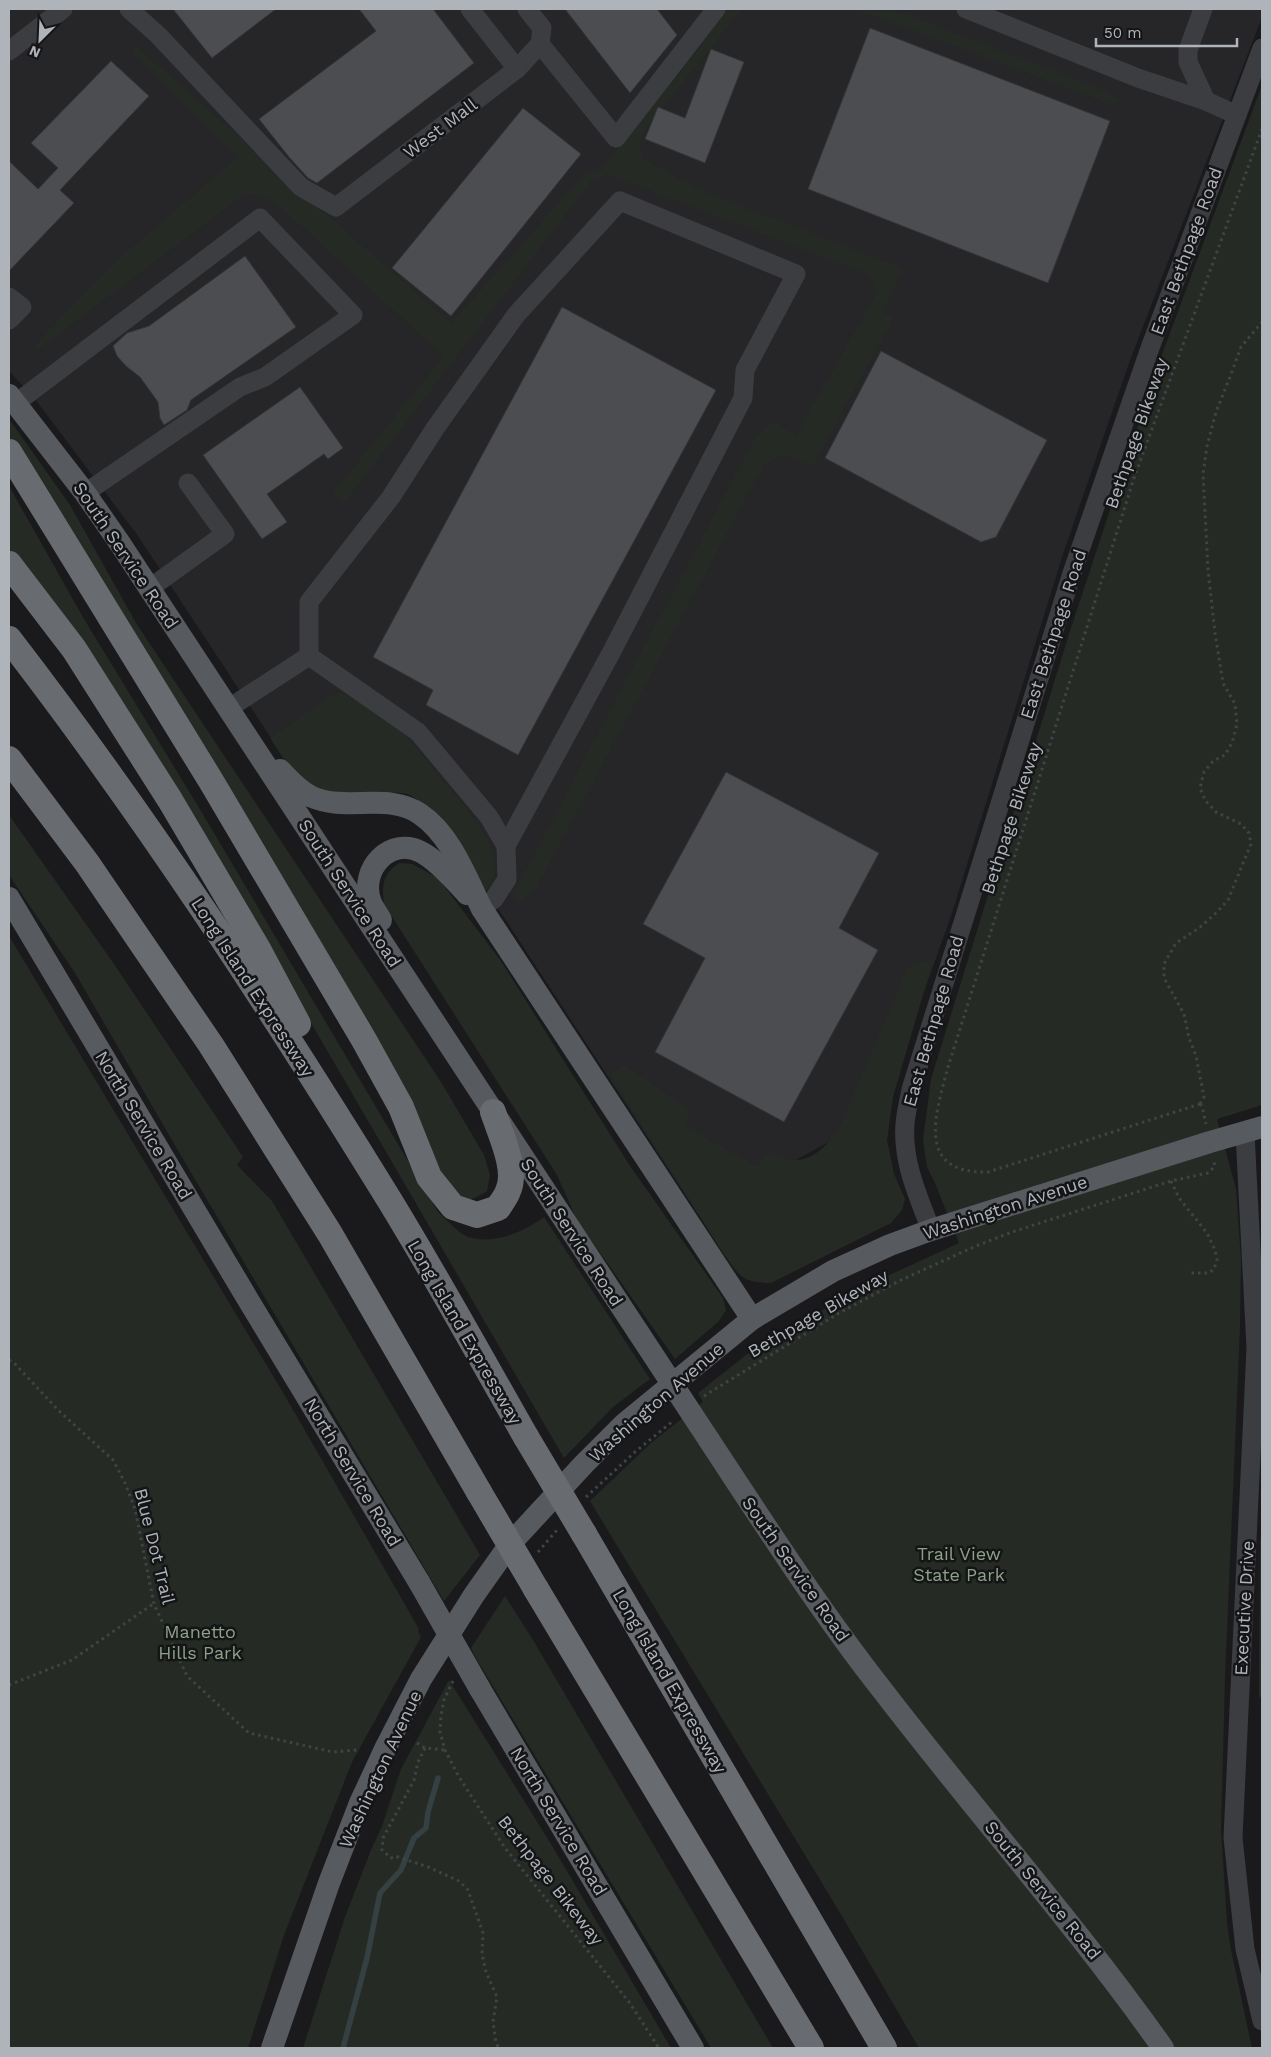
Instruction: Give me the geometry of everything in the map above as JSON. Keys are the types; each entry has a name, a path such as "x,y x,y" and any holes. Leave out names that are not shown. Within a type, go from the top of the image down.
{"highway":[{"path":"9,452 211,781 364,1040 401,1107 429,1177 453,1207 476,1215 498,1208 509,1190 512,1174 504,1142 493,1112"},
{"path":"9,564 74,649 170,800 258,949 391,1203"},
{"name":"Long Island Expressway","path":"9,639 143,820 262,996 391,1203 526,1437 571,1531 884,2048"},
{"path":"9,759 88,863 211,1044 330,1234 536,1589 811,2048"}],"main road":[{"name":"South Service Road","path":"12,399 85,493 150,588 790,1564 882,1691 1116,1982 1164,2048"},
{"path":"253,744 300,790 311,796 334,803 382,803 410,808 434,825 450,847 482,909 752,1319"},
{"path":"446,1040 370,899 368,886 371,874 376,863 384,854 394,848 408,847 422,852 482,909"},
{"name":"North Service Road","path":"9,898 242,1289 420,1582 480,1689 693,2048"},
{"name":"Washington Avenue","path":"272,2048 329,1883 360,1803 421,1679 474,1595 510,1544 624,1424 752,1319 833,1271 890,1245 931,1230 1210,1142 1254,1130"}],"street":[{"path":"9,51 63,9"},
{"path":"470,9 517,69"},
{"path":"527,9 542,28 540,44 616,138 716,9"},
{"path":"966,9 1138,78 1206,101 1237,115"},
{"path":"1203,9 1188,50 1188,62 1206,101"},
{"name":"West Mall","path":"137,11 301,187 336,207 517,69 540,44"},
{"name":"East Bethpage Road","path":"931,1230 906,1155 904,1125 912,1086 1072,573 1150,348 1262,48"},
{"path":"310,656 309,602 391,497 436,426 516,315 620,201 796,274 745,370 743,398 611,653 506,846 506,878 494,899 482,909"},
{"path":"12,399 260,218 354,315 265,377 240,386 85,493"},
{"path":"9,297 22,307 9,320"},
{"path":"150,588 208,544 225,534 188,483"},
{"path":"229,708 310,656"},
{"path":"310,656 418,732 489,817 506,846"},
{"name":"Executive Drive","path":"1254,1130 1256,1348 1233,1838 1245,1949 1262,2021"}],"path":[{"name":"Bethpage Bikeway","path":"1200,1104 988,1172 961,1170 948,1162 940,1154 935,1144 935,1115 948,1066 1100,584 1144,450 1262,129"},
{"path":"1206,1123 1200,1104 1204,1097 1196,1056 1189,1038 1184,1014 1164,978 1164,964 1176,942 1199,928 1228,900 1251,844 1249,833 1241,824 1216,812 1204,800 1200,788 1204,772 1213,761 1225,755 1232,743 1237,724 1235,704 1223,682 1215,633 1208,570 1203,474 1216,412 1241,347 1262,322"},
{"name":"Bethpage Bikeway","path":"703,1397 832,1317 901,1280 1012,1232 1171,1181 1208,1172 1215,1166"},
{"path":"1171,1181 1179,1198 1207,1233 1216,1250 1217,1260 1214,1269 1209,1273 1190,1273"},
{"name":"Blue Dot Trail","path":"9,1360 58,1410 113,1460 125,1483 135,1509 154,1604 186,1676 249,1733 333,1752 358,1750"},
{"path":"585,1498 635,1452 680,1415"},
{"path":"533,1558 571,1531"},
{"path":"9,1685 72,1660 154,1604"},
{"name":"Bethpage Bikeway","path":"456,1674 444,1700 440,1716 440,1732 445,1750 459,1777 505,1848 629,2002 658,2048"},
{"path":"417,1743 424,1748 445,1750"},
{"path":"424,1748 418,1762 414,1780 383,1838 382,1850 391,1858 395,1856 418,1863 459,1881 468,1890 483,1933 482,1954 486,1972 498,1997 493,2022 496,2043 499,2048"}],"shaded area":[{"path":"9,9 1262,9 1262,17 1129,363 1063,554 952,913 881,1113 698,1214 486,890 422,803 409,794 395,792 379,793 292,770 138,536 35,399 9,371"}],"green space":[{"path":"727,9 742,9 643,132 640,144 642,158 695,188 904,269 883,312 893,319 812,467 803,461 784,455 764,464 536,888 518,904 514,892 756,436 774,422 796,436 876,294 870,275 607,174 592,180 345,502 332,494 444,356 275,202 258,193 245,194 39,349 34,346 115,262 238,157 133,52 134,44 451,324 587,171 599,171 700,47"},
{"path":"856,9 892,9 1106,91 1119,102 1110,104"},
{"name":"Trail View State Park","path":"1262,85 1262,1105 1217,1119 1236,1189 1241,1260 1221,1830 1227,1923 1252,2048 919,2048 842,1916 590,1501 651,1443 703,1402 698,1393 760,1344 870,1284 959,1243 927,1167 923,1140 931,1079 1070,631 1157,368"},
{"path":"9,419 70,505 136,623 441,1082 484,1155 490,1175 487,1191 475,1198 465,1200 460,1199 444,1188 246,827 9,437"},
{"path":"9,486 84,619 201,811 438,1212 460,1232 468,1237 478,1239 508,1236 527,1228 544,1217 650,1379 613,1407 564,1458 278,966 27,574 9,549"},
{"path":"337,692 381,715 404,733 474,819 491,848 495,863 493,877 486,890 439,823 428,810 410,795 318,791 302,781 290,767 270,738"},
{"path":"9,815 114,964 243,1157 237,1165 272,1201 480,1555 444,1601 75,973 9,875"},
{"path":"399,863 412,864 438,878 501,961 630,1166 723,1298 726,1310 719,1321 675,1359 577,1220 557,1175 384,904 384,881 393,867"},
{"name":"Manetto Hills Park","path":"9,936 288,1401 419,1629 418,1632 421,1637 352,1762 284,1935 248,2048 9,2048"},
{"path":"923,961 932,964 893,1097 887,1140 894,1174 905,1199 902,1210 891,1223 771,1283 760,1283 746,1279 736,1271 721,1250 610,1074 624,1065 690,1110 684,1126 758,1167 766,1154 793,1160 809,1157 822,1149 841,1124 907,969"},
{"path":"1262,1527 1262,1694 1259,1699 1260,1542"},
{"path":"505,1596 533,1640 773,2048 711,2048 476,1658 471,1648"},
{"path":"449,1680 551,1844 671,2048 303,2048 345,1917 382,1826 401,1769"}],"building":[{"path":"173,9 276,9 212,58"},
{"path":"359,9 433,9 474,63 317,183 308,178 259,119 376,31"},
{"path":"565,9 657,9 677,35 630,93"},
{"path":"870,28 1110,121 1048,283 808,189"},
{"path":"711,49 744,62 705,163 645,139 658,107 685,118"},
{"path":"111,61 149,96 60,190 74,203 9,271 9,161 38,189 58,168 31,143"},
{"path":"523,108 581,154 451,316 392,268"},
{"path":"245,256 296,327 191,400 187,410 164,425 160,418 158,402 140,377 117,356 113,346 127,333 149,326"},
{"path":"562,307 716,390 518,755 426,705 433,690 373,657"},
{"path":"881,351 1047,440 996,537 981,542 825,458"},
{"path":"300,387 343,448 328,459 324,454 267,494 287,522 262,539 203,455"},
{"path":"726,772 879,853 839,928 878,950 784,1122 655,1052 705,958 643,924"}],"waterway":[{"path":"343,2048 367,1958 380,1893 401,1870 414,1838 426,1828 428,1812 438,1778"}]}
